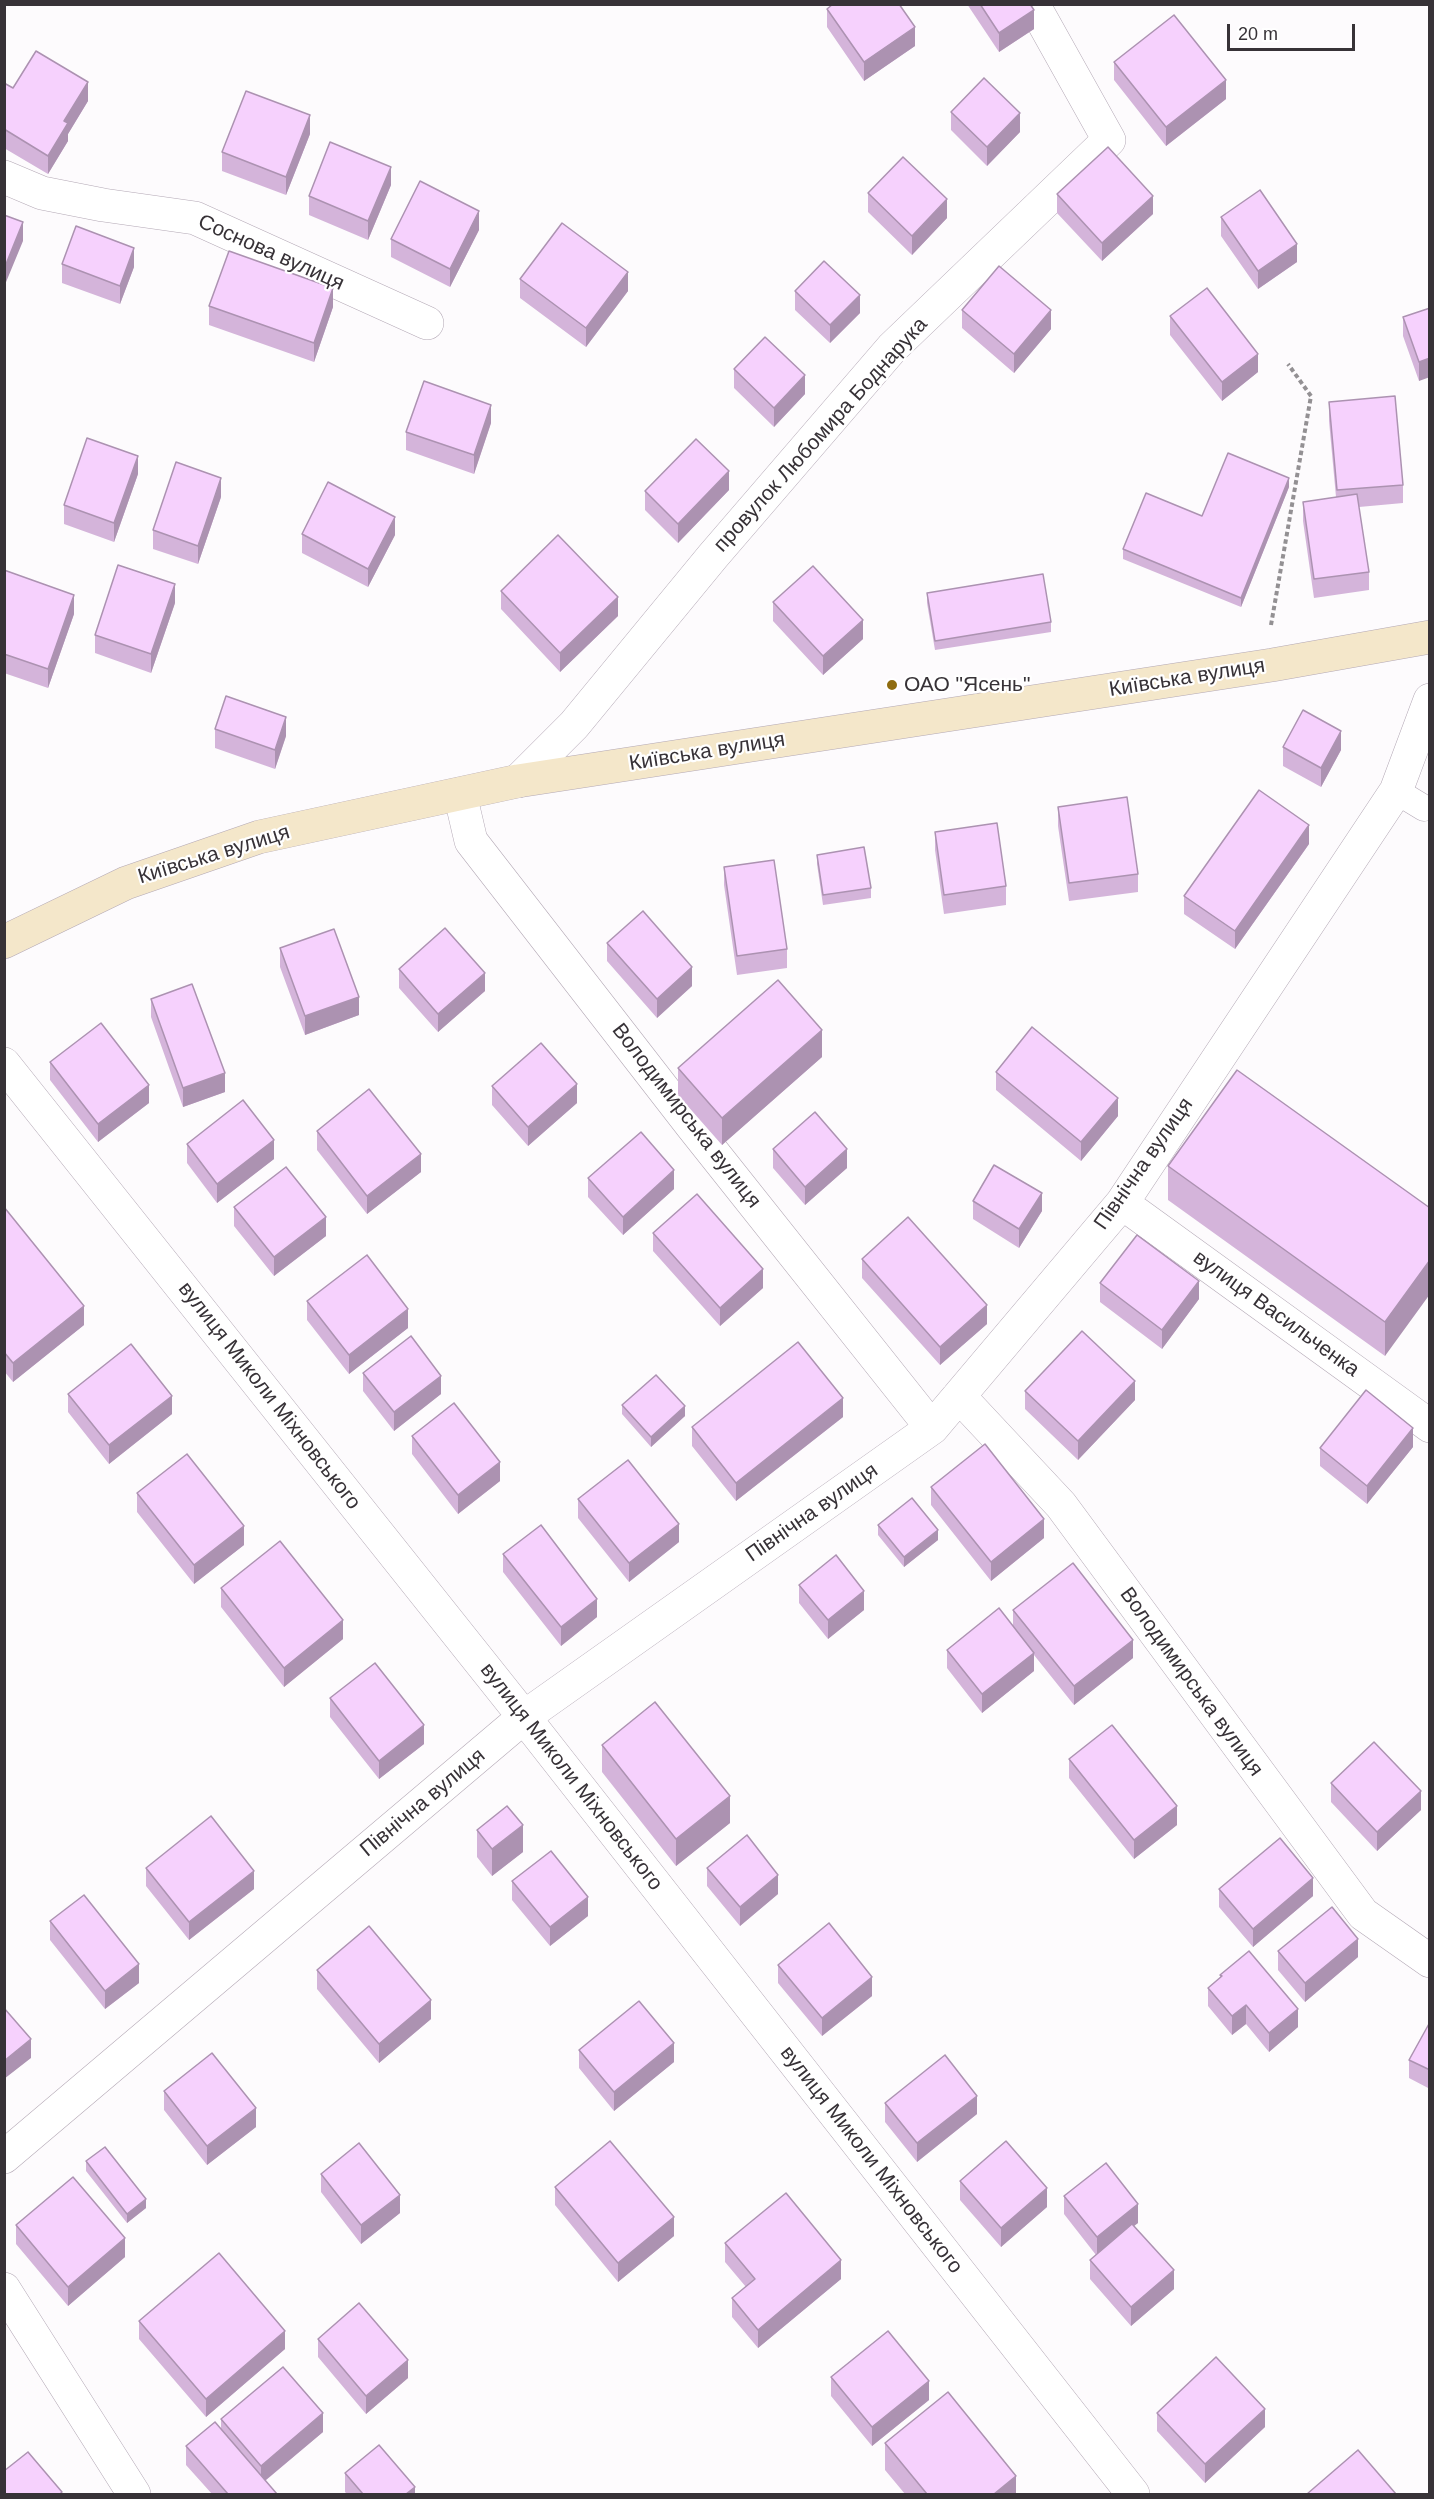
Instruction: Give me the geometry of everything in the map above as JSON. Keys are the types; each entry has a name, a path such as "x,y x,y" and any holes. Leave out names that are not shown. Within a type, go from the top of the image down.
{"main road":[{"name":"Київська вулиця","path":"4,942 126,883 259,837 518,781 1272,665 1430,638"}],"street":[{"name":"провулок Любомира Боднарука","path":"518,781 574,725 713,556 892,348 1109,140 1033,4"},
{"name":"Соснова вулиця","path":"4,177 42,193 103,205 195,218 427,323"},
{"name":"Північна вулиця","path":"4,2157 524,1717 932,1428 1122,1203 1396,791 1430,700"},
{"name":"Володимирська вулиця","path":"460,794 471,841 692,1126 932,1428"},
{"name":"вулиця Миколи Міхновського","path":"4,1064 524,1717 1133,2494"},
{"name":"вулиця Васильченка","path":"1122,1203 1430,1426"},
{"name":"Володимирська вулиця","path":"959,1396 1060,1504 1363,1914 1430,1961"},
{"path":"4,2289 134,2494"}],"lane":[{"path":"1396,791 1424,808"}],"path":[{"path":"1272,665 1271,619 1311,396 1288,364"}],"building":[{"path":"833,4 899,4 915,27 864,62 827,9"},
{"path":"980,4 1030,4 1034,10 999,33"},
{"path":"1174,15 1226,80 1166,127 1114,62"},
{"path":"36,51 88,82 64,121 68,123 48,156 4,129 4,83 13,88"},
{"path":"984,78 1020,113 987,147 951,112"},
{"path":"246,91 310,115 286,177 222,152"},
{"path":"330,142 391,167 368,221 309,196"},
{"path":"1108,147 1153,196 1102,243 1057,194"},
{"path":"903,157 947,199 912,236 868,193"},
{"path":"420,181 479,211 450,269 391,239"},
{"path":"1260,190 1297,244 1258,271 1221,217"},
{"path":"4,215 23,222 4,269"},
{"path":"562,223 628,272 586,328 520,279"},
{"path":"76,226 134,248 120,286 62,264"},
{"path":"229,251 333,288 314,343 209,306"},
{"path":"824,261 860,295 830,325 795,291"},
{"path":"999,266 1051,310 1014,354 962,310"},
{"path":"1207,288 1258,354 1222,382 1170,316"},
{"path":"1430,308 1430,358 1419,362 1403,317"},
{"path":"765,337 805,375 774,408 734,369"},
{"path":"424,381 491,405 474,455 406,432"},
{"path":"1395,396 1403,485 1337,490 1329,402"},
{"path":"87,438 138,456 114,523 64,505"},
{"path":"696,439 729,471 678,524 645,491"},
{"path":"1228,453 1289,478 1241,598 1123,549 1146,493 1202,516"},
{"path":"176,462 221,478 198,546 153,530"},
{"path":"328,482 395,517 368,569 302,534"},
{"path":"1357,494 1369,572 1314,579 1303,502"},
{"path":"558,535 618,597 560,653 501,591"},
{"path":"118,565 175,584 151,654 95,635"},
{"path":"813,566 863,620 823,656 773,602"},
{"path":"4,570 74,595 48,669 4,654"},
{"path":"1043,574 1051,622 935,641 927,593"},
{"path":"226,696 286,717 275,750 215,729"},
{"path":"1303,710 1341,731 1321,768 1283,747"},
{"path":"1259,790 1309,825 1235,931 1184,896"},
{"path":"1127,797 1138,874 1069,883 1058,807"},
{"path":"997,823 1006,886 944,895 935,832"},
{"path":"864,847 871,888 823,895 817,855"},
{"path":"774,860 787,949 737,956 724,867"},
{"path":"643,911 692,967 657,999 607,943"},
{"path":"445,928 485,973 438,1014 399,969"},
{"path":"334,929 359,997 305,1016 280,948"},
{"path":"778,980 822,1030 722,1118 678,1068"},
{"path":"192,984 225,1073 183,1088 151,999"},
{"path":"101,1023 149,1085 98,1124 50,1062"},
{"path":"1032,1027 1118,1098 1081,1142 996,1072"},
{"path":"541,1043 577,1084 528,1127 492,1086"},
{"path":"1237,1070 1430,1208 1430,1260 1385,1322 1168,1166"},
{"path":"369,1089 421,1154 367,1196 317,1131"},
{"path":"243,1100 274,1140 217,1184 187,1144"},
{"path":"815,1112 847,1149 805,1187 773,1149"},
{"path":"641,1132 674,1170 623,1217 588,1178"},
{"path":"994,1165 1042,1193 1019,1229 973,1201"},
{"path":"286,1167 326,1217 274,1257 234,1207"},
{"path":"697,1194 763,1269 720,1308 653,1233"},
{"path":"4,1207 84,1306 13,1363 4,1352"},
{"path":"908,1217 987,1305 940,1347 862,1259"},
{"path":"1137,1235 1199,1281 1162,1330 1100,1283"},
{"path":"367,1255 408,1309 349,1355 307,1301"},
{"path":"1082,1331 1135,1381 1078,1441 1025,1391"},
{"path":"411,1336 441,1376 394,1412 363,1373"},
{"path":"798,1342 843,1398 736,1483 692,1427"},
{"path":"131,1344 172,1396 109,1445 68,1394"},
{"path":"656,1375 685,1406 651,1437 622,1405"},
{"path":"1366,1390 1413,1428 1367,1486 1320,1448"},
{"path":"454,1403 500,1462 458,1495 412,1436"},
{"path":"985,1444 1044,1519 991,1562 931,1487"},
{"path":"187,1454 244,1526 194,1565 137,1493"},
{"path":"628,1460 679,1524 629,1563 578,1499"},
{"path":"912,1498 938,1530 904,1557 878,1525"},
{"path":"541,1525 597,1599 561,1627 503,1554"},
{"path":"280,1541 343,1620 284,1668 221,1588"},
{"path":"836,1555 864,1591 828,1620 799,1585"},
{"path":"1073,1563 1133,1640 1074,1686 1013,1610"},
{"path":"999,1608 1034,1653 982,1694 947,1650"},
{"path":"375,1663 424,1725 379,1761 330,1698"},
{"path":"655,1702 730,1796 676,1839 602,1745"},
{"path":"1112,1725 1177,1806 1134,1840 1069,1759"},
{"path":"1374,1742 1421,1791 1377,1832 1331,1783"},
{"path":"507,1806 523,1825 492,1849 477,1830"},
{"path":"211,1816 254,1871 189,1922 146,1868"},
{"path":"747,1835 778,1875 740,1907 707,1868"},
{"path":"1280,1838 1313,1878 1253,1929 1219,1889"},
{"path":"551,1851 588,1897 550,1927 512,1881"},
{"path":"84,1895 139,1964 105,1991 50,1921"},
{"path":"1332,1907 1358,1939 1305,1983 1278,1951"},
{"path":"829,1923 872,1977 822,2018 778,1965"},
{"path":"369,1926 431,2000 379,2044 317,1970"},
{"path":"1249,1951 1298,2009 1269,2033 1246,2005 1232,2016 1208,1988"},
{"path":"639,2001 674,2043 614,2092 579,2050"},
{"path":"4,2008 31,2039 4,2061"},
{"path":"1430,2022 1430,2070 1409,2060"},
{"path":"212,2053 256,2108 207,2146 164,2091"},
{"path":"945,2055 977,2096 917,2143 885,2103"},
{"path":"610,2141 674,2217 618,2263 555,2187"},
{"path":"1006,2141 1047,2188 1001,2228 960,2181"},
{"path":"359,2143 400,2195 361,2225 321,2174"},
{"path":"105,2147 146,2199 127,2214 86,2161"},
{"path":"1106,2163 1138,2204 1097,2237 1064,2196"},
{"path":"73,2177 125,2238 68,2287 16,2225"},
{"path":"786,2193 841,2260 758,2330 732,2298 755,2279 725,2243"},
{"path":"1132,2224 1174,2270 1131,2307 1090,2260"},
{"path":"219,2253 285,2331 206,2399 139,2321"},
{"path":"359,2303 408,2360 366,2396 318,2339"},
{"path":"888,2331 929,2381 872,2427 831,2377"},
{"path":"1216,2357 1265,2409 1205,2464 1157,2413"},
{"path":"283,2367 323,2413 261,2466 221,2419"},
{"path":"948,2392 1016,2476 994,2494 927,2494 885,2443"},
{"path":"215,2422 277,2494 228,2494 186,2446"},
{"path":"379,2445 415,2487 406,2494 363,2494 345,2473"},
{"path":"1358,2450 1396,2494 1307,2494"},
{"path":"28,2452 62,2492 60,2494 4,2494 4,2471"}],"place":[{"name":"ОАО \"Ясень\"","path":"892,685"}]}
